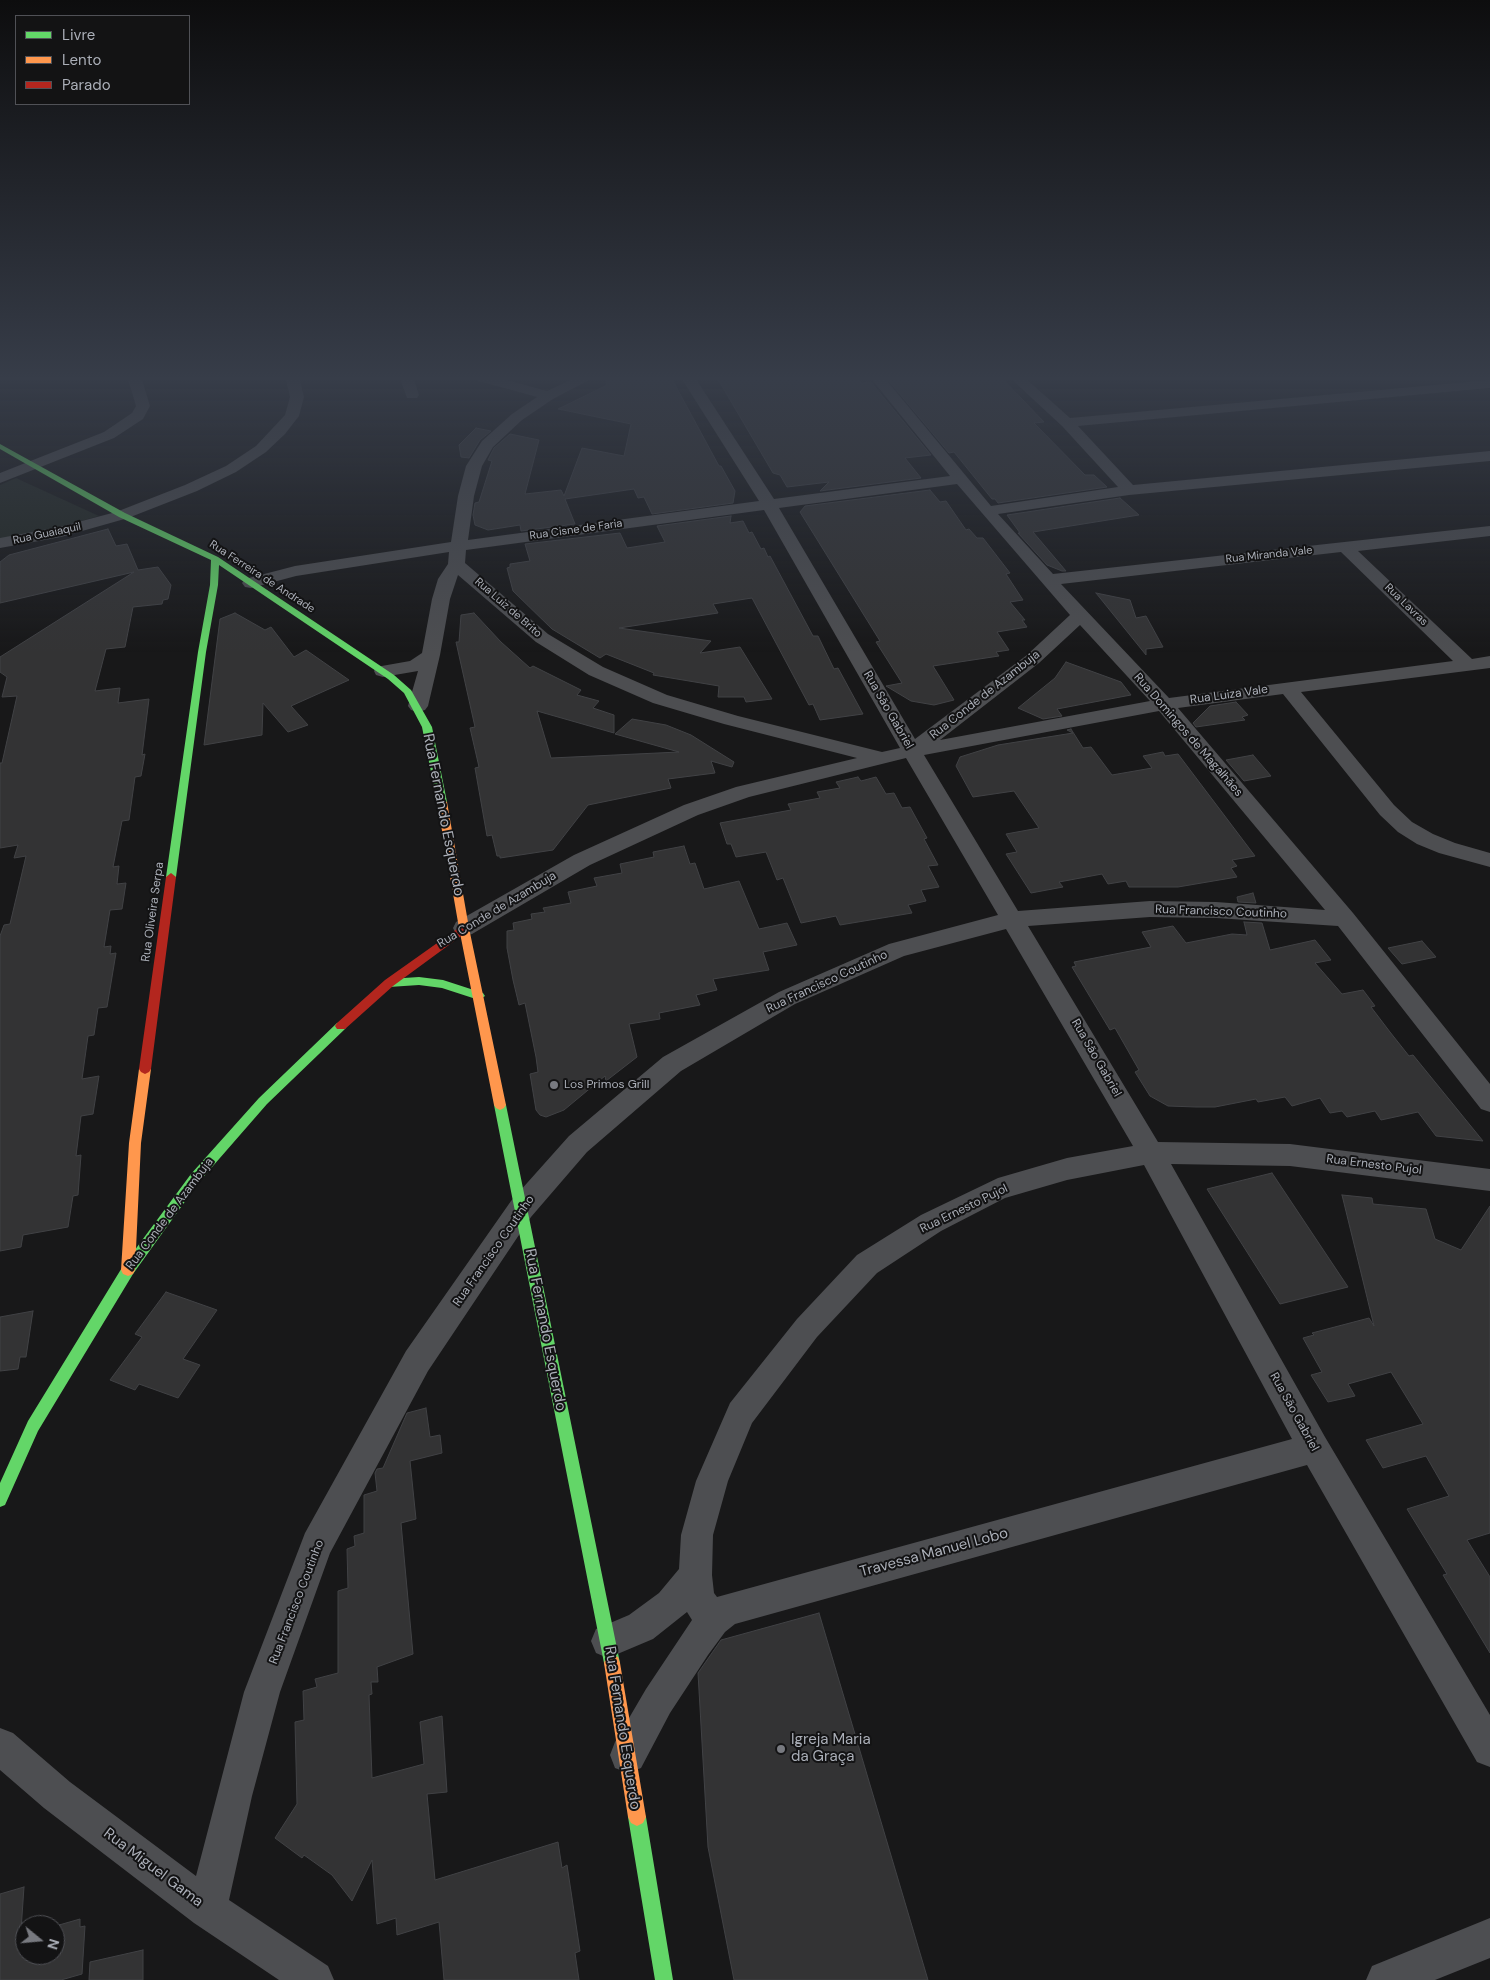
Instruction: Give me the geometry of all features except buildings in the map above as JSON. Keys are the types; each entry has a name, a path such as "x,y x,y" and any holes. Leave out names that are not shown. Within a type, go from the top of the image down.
{"street":[{"path":"0,478 25,468"},
{"name":"Rua Ferreira de Andrade","path":"40,468 122,515 215,559 230,586 383,671 408,692 418,706"},
{"name":"Rua Guaiaquil","path":"0,543 61,532 122,515 191,488 233,468"},
{"path":"418,706 431,655 441,598 457,555 466,496 473,468"},
{"name":"Rua São Gabriel","path":"746,468 769,504 912,751 1014,919 1151,1153 1314,1448 1490,1749"},
{"name":"Rua Domingos de Magalhães","path":"952,468 1080,615 1164,704 1345,919 1490,1102"},
{"path":"1109,468 1129,490"},
{"path":"987,511 1129,490 1358,468"},
{"name":"Rua Cisne de Faria","path":"230,586 296,571 457,555 769,504 961,480"},
{"name":"Rua Miranda Vale","path":"1049,580 1344,546 1490,532"},
{"name":"Rua Lavras","path":"1344,546 1467,664"},
{"name":"Rua Luiz de Brito","path":"457,555 542,638 596,671 660,699 731,720 881,758"},
{"path":"215,559 230,586"},
{"name":"Rua Oliveira Serpa","path":"128,1270 135,1143 200,662 211,601 230,586"},
{"name":"Rua Conde de Azambuja","path":"0,1500 33,1426 128,1270 194,1178 263,1101 389,983 464,928 582,860 691,810 743,792 912,751 1033,659 1080,615"},
{"path":"383,671 415,666 431,655"},
{"name":"Rua Luiza Vale","path":"912,751 1164,704 1490,662"},
{"path":"1287,687 1387,810 1405,827 1425,840 1490,860"},
{"name":"Rua Fernando Esquerdo","path":"418,706 427,727 434,754 464,928 608,1641 664,1980"},
{"name":"Rua Francisco Coutinho","path":"208,1909 234,1796 262,1692 317,1545 417,1361 521,1209 578,1144 672,1064 787,998 897,950 1014,919 1150,909 1216,910 1345,919"},
{"path":"389,983 420,980 443,984 479,996"},
{"name":"Rua Ernesto Pujol","path":"713,1620 698,1599 695,1575 697,1535 712,1481 741,1413 807,1328 867,1264 931,1223 998,1189 1067,1169 1151,1153 1290,1155 1490,1180"},
{"name":"Travessa Manuel Lobo","path":"627,1757 658,1701 713,1620 726,1610 1314,1448"},
{"path":"608,1641 641,1627 671,1605 695,1575"},
{"name":"Rua Miguel Gama","path":"0,1746 57,1795 208,1909 314,1980"},
{"path":"1386,1980 1490,1938"}],"shaded area":[{"path":"16,478 99,516 21,538 0,538 0,485"}],"traffic: fast":[{"path":"40,468 122,515 215,559 391,677 408,692 427,727 442,802"},
{"path":"171,877 202,652 214,585 215,559"},
{"path":"389,983 419,981 443,984 479,996"},
{"path":"0,1500 33,1426 128,1270 195,1178 263,1101 341,1026"},
{"path":"500,1105 612,1663"},
{"path":"637,1817 664,1980"}],"traffic: slow":[{"path":"442,802 464,928 500,1105"},
{"path":"128,1270 135,1143 145,1069"},
{"path":"612,1663 637,1817"}],"traffic: jam":[{"path":"145,1069 171,877"},
{"path":"341,1026 389,983 464,928"}],"place":[{"name":"Los Primos Grill","path":"554,1085"},
{"name":"Igreja Maria da Graça","path":"781,1749"}]}
